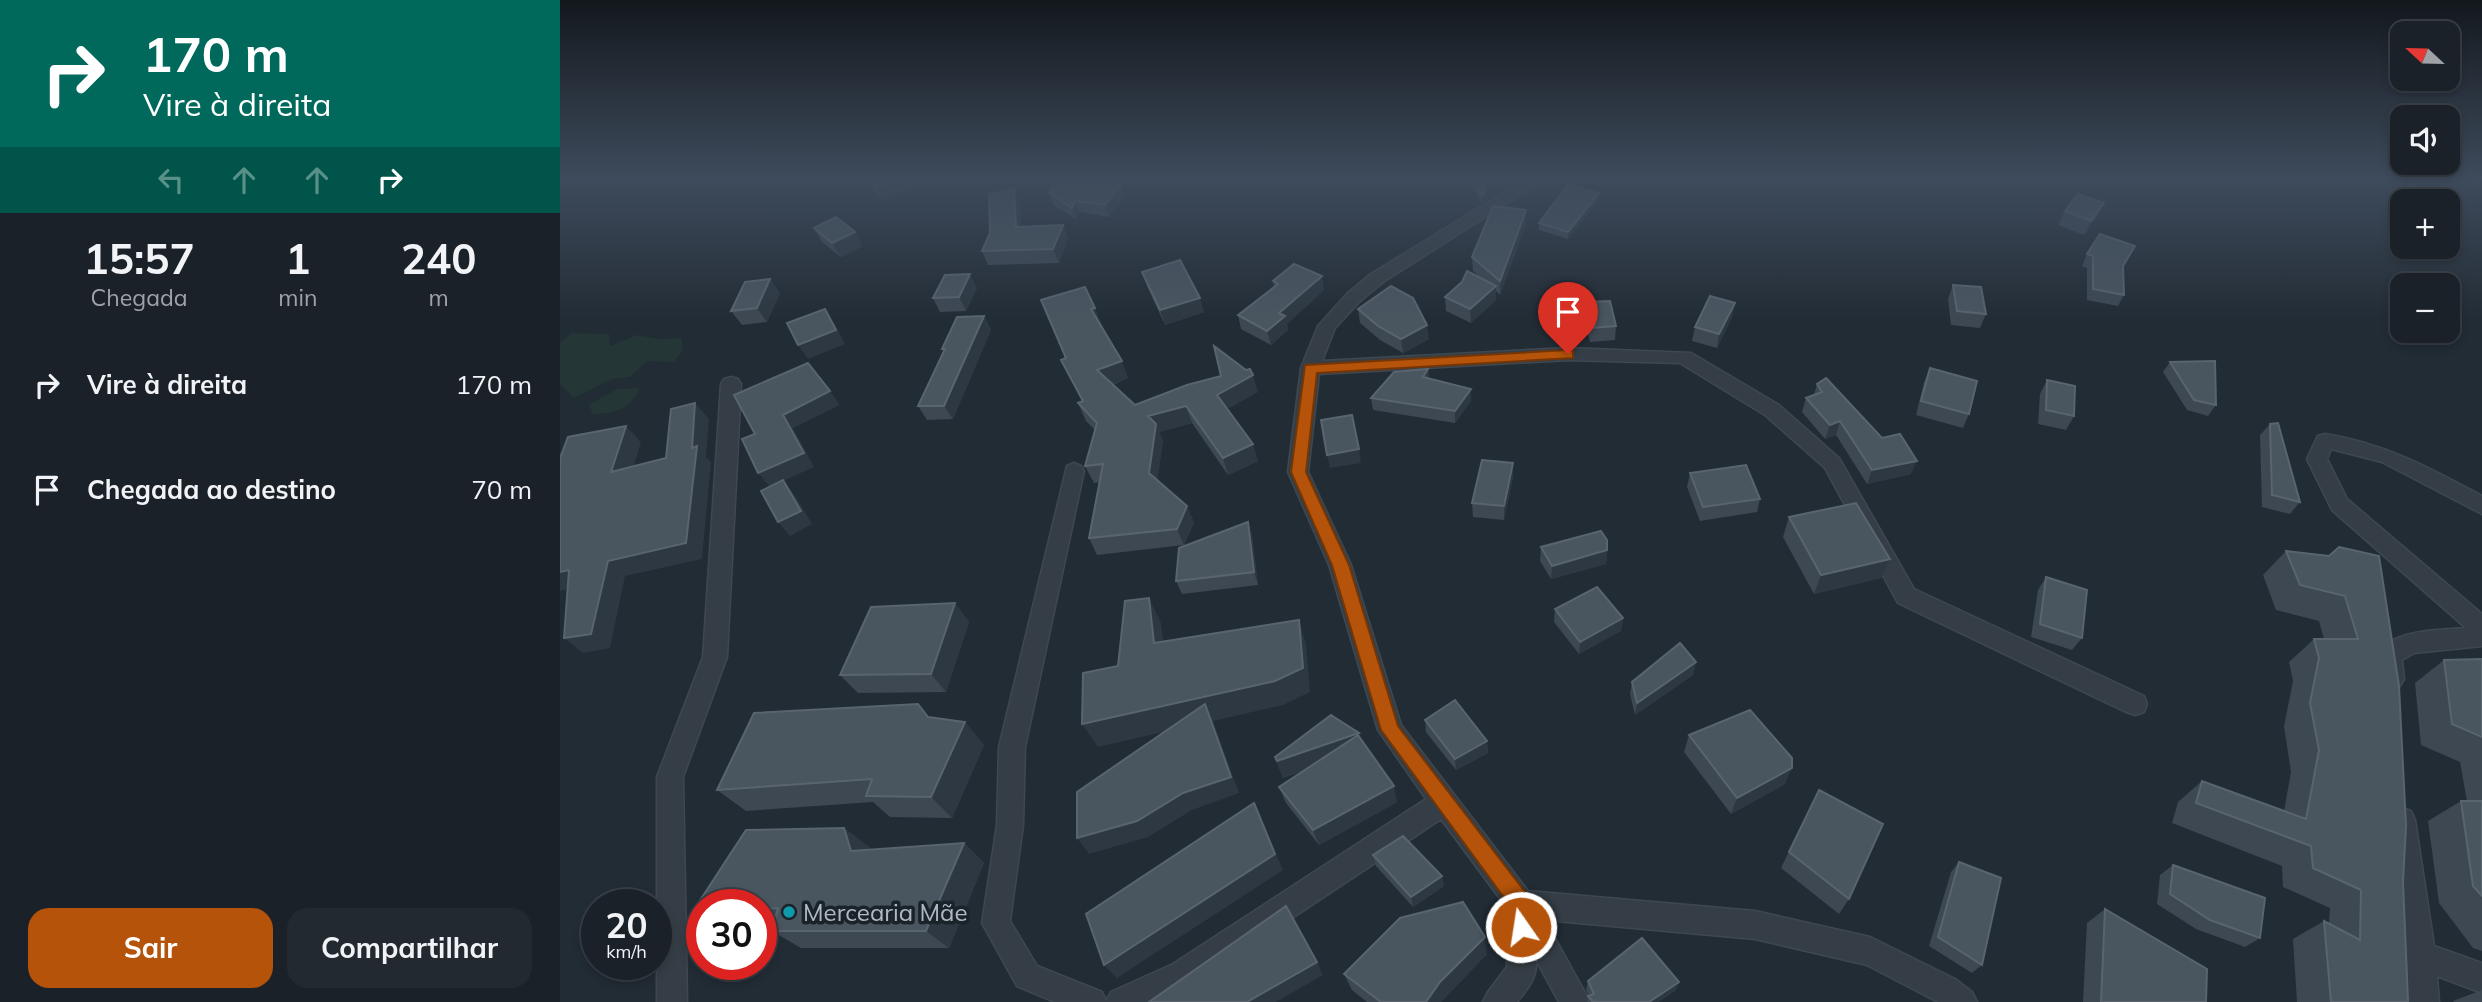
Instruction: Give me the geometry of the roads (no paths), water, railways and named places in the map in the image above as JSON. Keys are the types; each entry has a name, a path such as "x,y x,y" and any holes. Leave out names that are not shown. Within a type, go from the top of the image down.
{"street":[{"path":"1464,225 1362,291 1327,327 1310,369 1298,472 1340,565 1390,730 1521,904 1575,1002"},
{"path":"1310,369 1568,354 1684,357 1772,411 1832,463 1906,596 2136,704"},
{"path":"672,1002 670,777 715,657 731,384"},
{"path":"2482,506 2412,465 2356,444 2325,441 2318,459 2339,504 2482,628"},
{"path":"1074,471 1012,747 1010,825 996,923 1027,976 1092,1002"},
{"path":"2393,697 2390,655 2410,643 2482,636"},
{"path":"2400,794 2403,836 2421,956 2424,1002"},
{"path":"1121,1002 1183,974 1444,802"},
{"path":"1498,1002 1522,971 1521,904"},
{"path":"1521,904 1768,928 1870,951 1945,989 1962,1002"},
{"path":"2421,956 2482,978"}],"place":[{"name":"Mercearia Mãe","path":"789,912"}]}
